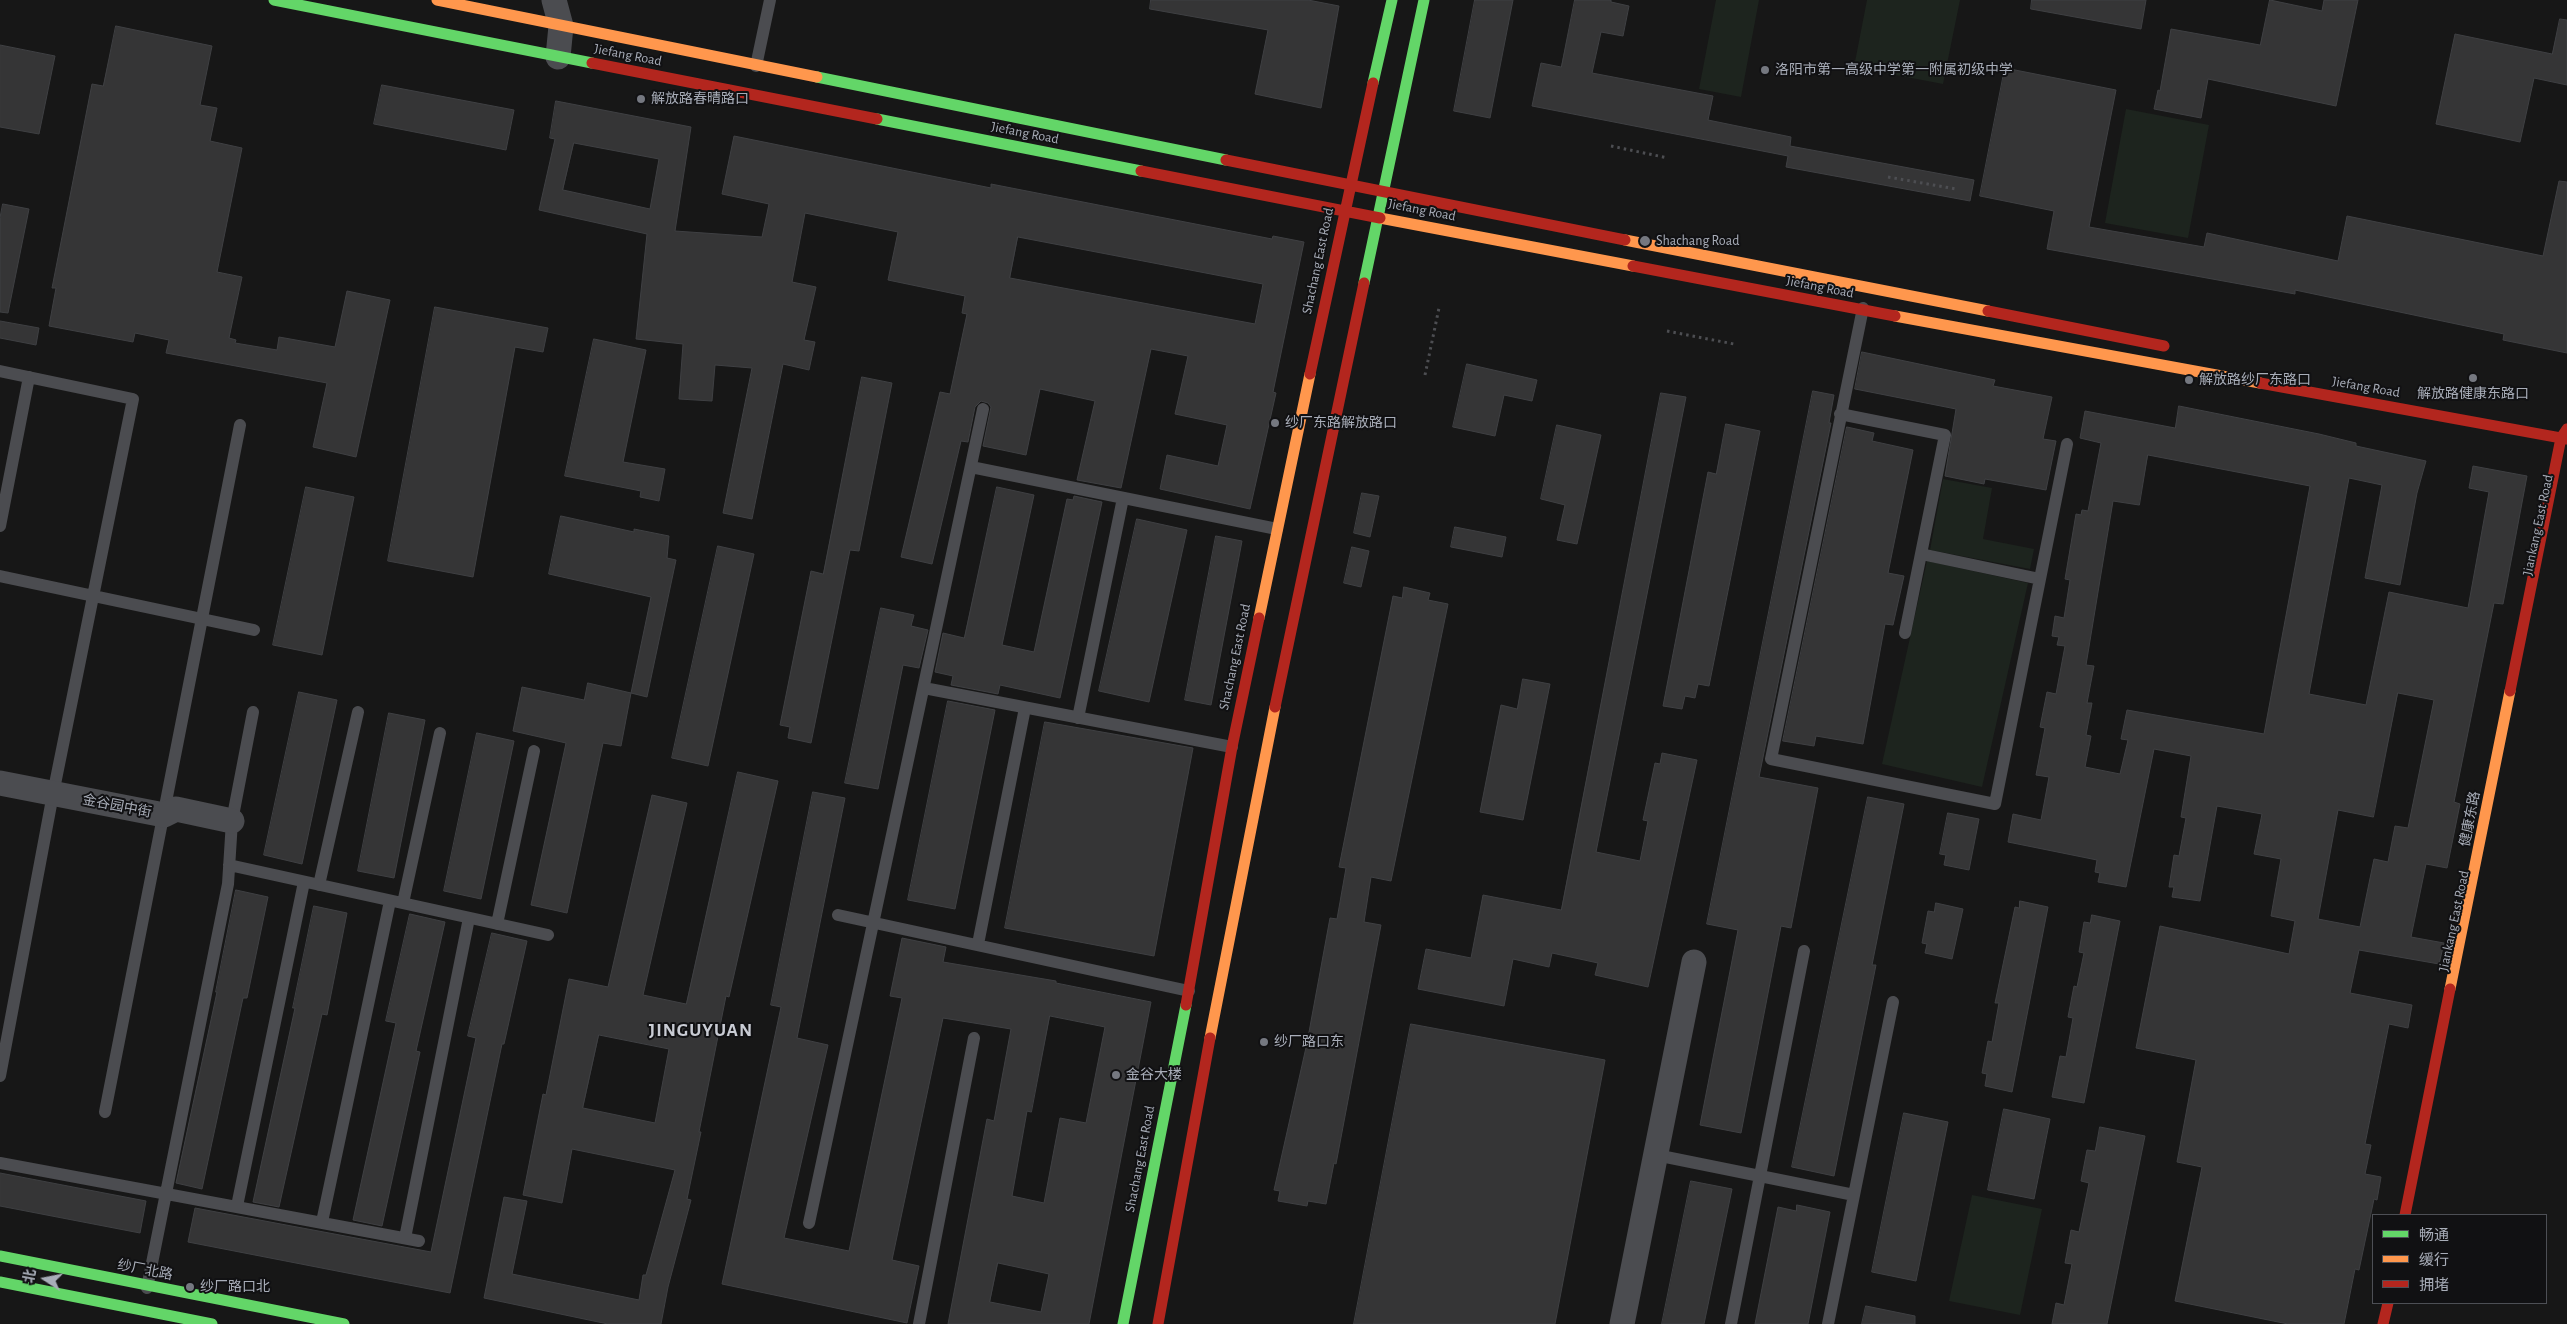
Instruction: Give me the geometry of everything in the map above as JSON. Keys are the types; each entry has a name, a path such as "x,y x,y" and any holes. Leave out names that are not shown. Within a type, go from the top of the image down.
{"main road":[{"name":"Jiefang Road","path":"274,0 1344,211 1862,310 2564,431"},
{"name":"Jiefang Road","path":"437,0 1382,192 2179,349"},
{"name":"Shachang East Road","path":"1123,1324 1189,991 1232,747 1344,211 1392,0"},
{"path":"1158,1324 1218,993 1257,792 1424,0"},
{"name":"健康东路","path":"2405,1214 2564,431"},
{"name":"Jiankang East Road","path":"2412,1214 2449,1017 2567,458"},
{"name":"纱厂北路","path":"0,1256 344,1324"},
{"path":"0,1282 212,1324"},
{"path":"2383,1324 2388,1304"},
{"path":"2391,1324 2395,1304"}],"street":[{"path":"554,0 561,26 558,56"},
{"name":"金谷园中街","path":"0,783 164,815 176,809 232,821"},
{"path":"1622,1324 1694,962"}],"lane":[{"path":"756,66 770,0"},
{"path":"1868,288 1840,414 1771,759 1995,804 2067,444"},
{"path":"0,371 133,399 53,794 0,1076"},
{"path":"0,526 30,377"},
{"path":"809,1223 984,409"},
{"path":"1840,414 1945,436 1905,633"},
{"path":"105,1112 240,425"},
{"path":"971,467 1277,528"},
{"path":"1078,718 1123,498"},
{"path":"1921,554 2040,579"},
{"path":"0,576 254,630"},
{"path":"924,688 1232,747"},
{"path":"978,944 1025,708"},
{"path":"143,1310 228,884 232,821 253,712"},
{"path":"319,885 358,712"},
{"path":"403,904 440,733"},
{"path":"497,924 534,751"},
{"path":"229,865 548,935"},
{"path":"237,1206 304,882"},
{"path":"322,1222 390,901"},
{"path":"838,915 1189,991"},
{"path":"405,1238 469,918"},
{"path":"1731,1324 1804,951"},
{"path":"1828,1324 1893,1002"},
{"path":"919,1324 974,1038"},
{"path":"1656,1155 1854,1195"},
{"path":"0,1163 419,1241"}],"path":[{"path":"1611,146 1668,158"},
{"path":"1888,177 1956,189"},
{"path":"1425,375 1438,308"},
{"path":"1668,331 1734,344"}],"shaded area":[{"path":"1716,0 1759,0 1741,97 1699,89"},
{"path":"1867,0 1960,0 1943,84 1854,67"},
{"path":"2126,109 2209,125 2188,238 2105,223"},
{"path":"1943,479 1992,488 1983,539 2034,549 2030,569 1930,550"},
{"path":"1927,561 2028,583 1982,787 1882,764"},
{"path":"1972,1195 2042,1209 2020,1315 1949,1301"}],"building":[{"path":"1151,0 1308,0 1339,6 1321,108 1255,94 1268,30 1150,9"},
{"path":"1475,0 1513,0 1490,118 1454,111"},
{"path":"1575,0 1611,0 1611,2 1629,6 1623,36 1601,32 1592,73 1713,96 1708,120 1791,137 1790,146 1974,180 1970,201 1786,167 1788,156 1532,106 1541,63 1561,67"},
{"path":"2032,0 2146,0 2141,29 2031,9"},
{"path":"2270,0 2322,11 2324,0 2358,0 2336,106 2208,79 2201,118 2154,109 2158,90 2160,91 2171,29 2260,45"},
{"path":"2560,19 2567,20 2567,85 2534,78 2520,142 2436,124 2455,34 2552,54"},
{"path":"116,26 212,46 200,105 217,108 210,141 242,148 217,272 242,277 229,338 236,340 235,343 277,350 279,337 335,347 347,291 390,300 356,457 313,447 327,383 166,353 169,340 135,333 133,342 49,326 56,288 52,288 92,84 103,86"},
{"path":"0,45 55,56 39,134 0,127"},
{"path":"2005,68 2116,90 2089,227 2204,247 2207,233 2338,261 2347,216 2543,256 2559,181 2567,182 2567,353 2503,340 2504,334 2295,290 2295,294 2047,249 2054,211 1980,196"},
{"path":"382,85 514,110 506,150 374,124"},
{"path":"556,101 691,127 675,231 762,237 769,204 722,194 734,136 991,188 991,184 1272,239 1273,236 1304,242 1273,392 1276,393 1250,509 1160,489 1167,455 1218,466 1227,425 1175,414 1188,356 1151,349 1121,488 1077,480 1095,401 1040,389 1026,455 983,446 991,407 988,403 981,401 975,407 968,442 961,441 932,564 901,557 940,392 950,394 967,314 962,313 965,296 888,280 898,232 805,213 792,282 816,287 804,340 815,342 809,370 783,364 752,519 723,513 752,368 715,365 712,401 679,399 683,344 636,339 647,234 539,210 555,139 550,138","holes":["574,143 659,159 650,209 563,190","1018,237 1263,284 1255,324 1010,278"]},
{"path":"3,204 29,209 8,313 0,312 0,218"},
{"path":"435,307 548,328 543,352 515,347 473,577 388,561"},
{"path":"0,321 39,328 36,345 0,338"},
{"path":"594,339 646,350 623,462 665,469 659,501 640,497 641,491 565,476"},
{"path":"1862,352 1995,380 1993,386 2052,397 2043,439 2056,441 2046,490 1985,479 1984,484 1945,476 1956,409 1855,389"},
{"path":"1467,364 1537,380 1532,401 1504,395 1495,436 1453,427"},
{"path":"862,377 892,383 859,551 850,550 811,743 788,738 790,727 780,725 811,571 823,574"},
{"path":"1813,391 1834,395 1829,423 1831,423 1759,777 1818,788 1791,928 1781,926 1741,1133 1700,1125 1738,930 1707,924"},
{"path":"1661,393 1686,397 1596,852 1640,861 1648,821 1643,820 1655,763 1660,764 1662,753 1697,760 1648,987 1595,975 1598,963 1552,953 1549,967 1513,959 1504,1006 1418,989 1426,949 1471,958 1483,895 1561,910"},
{"path":"2179,406 2319,434 2356,443 2356,446 2426,461 2417,493 2400,585 2365,578 2382,485 2349,478 2309,694 2366,705 2389,592 2468,608 2489,492 2469,488 2473,466 2527,476 2503,604 2494,603 2454,802 2460,804 2447,868 2426,864 2411,937 2444,943 2439,964 2359,950 2350,993 2412,1005 2408,1028 2389,1024 2365,1144 2371,1145 2365,1174 2381,1177 2377,1200 2374,1199 2359,1270 2355,1269 2344,1324 2288,1324 2175,1301 2202,1167 2177,1162 2196,1060 2136,1048 2160,926 2289,954 2295,921 2271,916 2281,859 2254,854 2262,814 2217,806 2200,901 2172,897 2174,887 2169,887 2174,855 2179,856 2186,818 2181,817 2191,756 2154,749 2126,887 2098,882 2100,873 2095,872 2097,860 2008,842 2013,814 2041,820 2049,777 2036,775 2045,728 2040,727 2047,692 2056,694 2065,646 2057,645 2059,637 2052,636 2055,616 2064,618 2070,580 2065,579 2076,514 2081,515 2082,510 2088,511 2101,443 2080,438 2085,411 2175,428","holes":["2148,455 2310,486 2264,734 2127,710 2121,739 2128,740 2120,774 2085,767 2091,736 2086,735 2092,703 2087,703 2094,666 2086,665 2113,501 2139,505","2398,693 2434,700 2408,828 2395,826 2388,862 2374,859 2360,927 2318,919 2338,810 2373,817"]},
{"path":"1726,424 1760,431 1709,686 1698,684 1695,698 1685,696 1682,709 1663,706 1708,472 1716,474"},
{"path":"1557,425 1601,435 1577,544 1557,540 1565,505 1541,499"},
{"path":"1847,427 1874,433 1872,441 1913,450 1888,573 1904,576 1893,625 1885,624 1863,744 1816,736 1814,746 1783,741"},
{"path":"306,487 354,497 322,655 273,645"},
{"path":"997,487 1034,495 1002,645 1034,652 1067,499 1073,500 1074,496 1102,502 1060,698 1000,685 998,694 951,685 953,676 935,672 943,633 964,638"},
{"path":"1362,493 1379,496 1370,537 1354,533"},
{"path":"561,516 634,532 634,529 669,536 667,558 676,560 647,697 631,693 651,597 549,574"},
{"path":"1137,519 1187,530 1149,702 1099,691"},
{"path":"1455,527 1506,537 1502,557 1451,547"},
{"path":"1216,536 1242,541 1211,705 1185,700"},
{"path":"718,546 754,554 708,766 672,758"},
{"path":"1352,547 1369,551 1361,587 1344,583"},
{"path":"1404,587 1430,593 1428,600 1448,604 1391,881 1371,877 1364,922 1381,925 1336,1164 1334,1163 1326,1204 1308,1201 1307,1206 1278,1201 1280,1191 1274,1190 1307,1043 1330,918 1337,919 1346,868 1339,867 1393,596 1402,598"},
{"path":"881,608 914,615 911,626 928,630 919,668 903,665 878,789 845,783"},
{"path":"1523,679 1550,684 1523,820 1480,812 1501,705 1517,709"},
{"path":"588,683 631,693 621,746 603,743 567,913 531,905 566,743 513,731 522,687 584,700"},
{"path":"299,692 337,700 302,864 264,855"},
{"path":"948,701 995,710 955,909 908,900"},
{"path":"389,713 425,720 394,878 358,871"},
{"path":"1045,722 1193,748 1154,956 1005,928"},
{"path":"477,733 514,741 481,899 444,891"},
{"path":"738,772 778,781 729,997 726,996 687,1199 691,1200 668,1287 661,1324 608,1324 484,1298 504,1197 527,1201 512,1274 639,1300 643,1275 646,1275 675,1170 572,1149 562,1203 523,1195 543,1094 546,1095 569,979 608,987 652,795 687,803 643,995 686,1004","holes":["599,1035 669,1049 655,1123 583,1108"]},
{"path":"813,792 845,798 797,1038 828,1045 784,1238 849,1251 902,998 890,996 902,938 946,947 943,962 1056,981 1056,983 1151,1002 1089,1324 948,1324 987,1119 994,1121 1011,1029 943,1018 892,1260 919,1266 907,1323 722,1284 781,1007 771,1005","holes":["1050,1016 1105,1027 1086,1123 1060,1118 1044,1203 1012,1196 1027,1111 1031,1112","998,1263 1049,1274 1041,1312 990,1302"]},
{"path":"1868,797 1904,804 1872,965 1876,965 1834,1176 1792,1167"},
{"path":"1948,813 1979,819 1969,870 1944,865 1946,855 1940,854"},
{"path":"236,890 268,897 247,998 243,998 202,1189 176,1183 217,992"},
{"path":"2020,901 2048,907 2012,1092 1985,1086 1987,1074 1982,1073 1988,1041 1992,1042 1999,1003 1995,1003 2015,907 2019,908"},
{"path":"1936,903 1963,909 1952,959 1925,953 1927,944 1922,943 1928,911 1934,912"},
{"path":"314,906 347,913 327,1015 322,1014 279,1207 253,1202 295,1008 293,1008"},
{"path":"410,914 445,922 416,1051 420,1052 382,1226 353,1220 396,1023 386,1021"},
{"path":"2092,915 2120,921 2084,1103 2052,1097 2060,1056 2066,1057 2073,1018 2068,1017 2074,986 2077,987 2084,953 2079,952 2084,922 2090,923"},
{"path":"492,933 527,941 504,1044 502,1044 450,1293 188,1242 195,1208 431,1252 476,1038 468,1036"},
{"path":"1411,1024 1605,1060 1555,1324 1354,1324"},
{"path":"2004,1109 2050,1119 2034,1199 1988,1190"},
{"path":"1904,1113 1948,1122 1916,1281 1872,1272"},
{"path":"2100,1127 2145,1136 2107,1324 2052,1324 2056,1303 2064,1305 2072,1264 2065,1263 2071,1230 2079,1232 2089,1183 2081,1181 2087,1150 2095,1151"},
{"path":"0,1173 146,1201 140,1233 0,1206"},
{"path":"1691,1181 1732,1189 1704,1324 1662,1324"},
{"path":"1797,1205 1830,1212 1808,1324 1755,1324 1778,1207 1796,1211"},
{"path":"1866,1306 1915,1316 1915,1324 1862,1324"}],"traffic: fast":[{"path":"274,0 592,63"},
{"path":"1373,83 1392,0"},
{"path":"1364,283 1424,0"},
{"path":"817,77 1226,160"},
{"path":"877,119 1141,171"},
{"path":"1123,1324 1186,1005"},
{"path":"0,1256 344,1324"},
{"path":"0,1282 212,1324"}],"traffic: slow":[{"path":"437,0 817,77"},
{"path":"1380,218 1633,266"},
{"path":"1625,240 1988,311"},
{"path":"1895,316 2260,383"},
{"path":"1259,618 1310,374"},
{"path":"2450,989 2510,691"},
{"path":"1210,1038 1275,707"}],"traffic: jam":[{"path":"592,63 877,119"},
{"path":"1310,374 1373,83"},
{"path":"1226,160 1625,240"},
{"path":"1141,171 1380,218"},
{"path":"1633,266 1895,316"},
{"path":"1275,707 1364,283"},
{"path":"1988,311 2164,346"},
{"path":"2260,383 2567,439"},
{"path":"2510,691 2561,438 2567,429"},
{"path":"1186,1005 1232,747 1259,618"},
{"path":"2405,1214 2450,989"},
{"path":"1158,1324 1210,1038"},
{"path":"2383,1324 2388,1304"}],"place":[{"name":"洛阳市第一高级中学第一附属初级中学","path":"1765,70"},
{"name":"解放路春晴路口","path":"641,99"},
{"name":"Shachang Road","path":"1645,241"},
{"name":"解放路健康东路口","path":"2473,378"},
{"name":"解放路纱厂东路口","path":"2189,380"},
{"name":"纱厂东路解放路口","path":"1275,423"},
{"name":"纱厂路口东","path":"1264,1042"},
{"name":"金谷大楼","path":"1116,1075"},
{"name":"纱厂路口北","path":"190,1287"}],"district":[{"name":"JINGUYUAN","path":"701,1030"}]}
